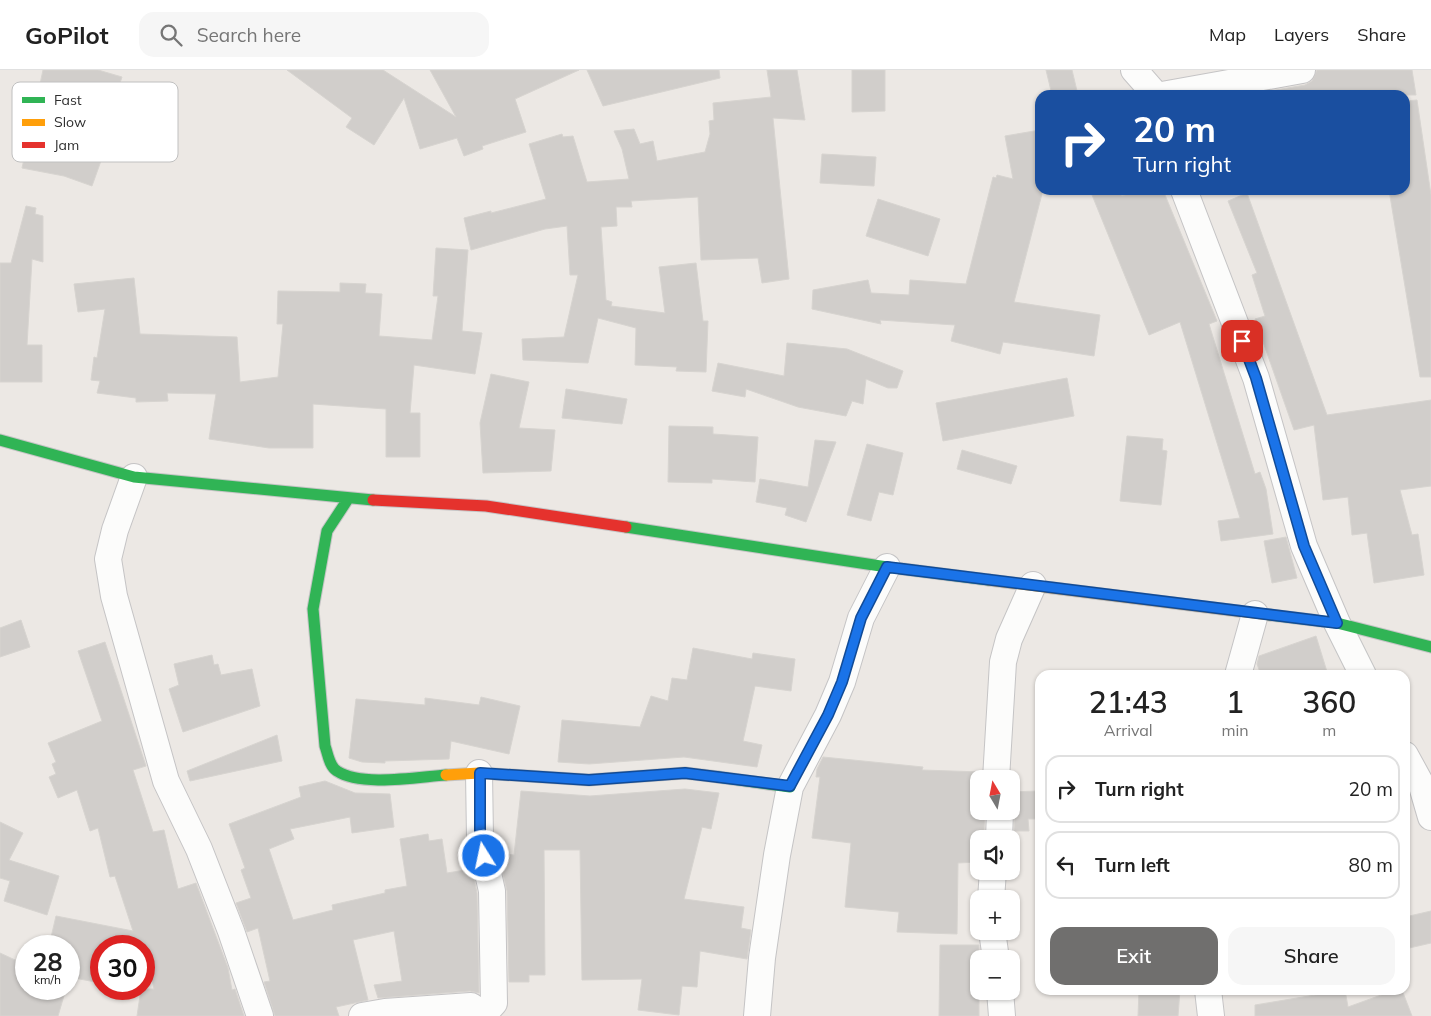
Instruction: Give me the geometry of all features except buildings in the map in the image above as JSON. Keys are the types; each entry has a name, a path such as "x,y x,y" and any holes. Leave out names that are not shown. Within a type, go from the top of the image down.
{"street":[{"path":"1134,70 1152,90"},
{"path":"1190,90 1302,70"},
{"path":"1186,195 1256,378 1304,546 1337,623 1360,670"},
{"path":"0,440 134,477 348,499 486,506 887,567 1337,623 1431,647"},
{"path":"134,477 115,530 108,559 114,596 166,781 199,849 231,931 260,1016"},
{"path":"348,499 327,531 313,609 321,709 328,760 337,771 359,778 395,779 480,773 589,780 685,773 790,786"},
{"path":"757,1016 762,958 777,855 790,786 828,715 842,682 861,618 887,567"},
{"path":"997,770 1003,662 1009,639 1033,585"},
{"path":"1239,670 1255,614"},
{"path":"1410,764 1422,786 1431,817"},
{"path":"362,1016 385,1012 471,1006 485,1015 494,1003 492,900 480,838 480,773"},
{"path":"1209,995 1211,1016"},
{"path":"1001,1000 1002,1016"}],"traffic: fast":[{"path":"0,440 134,477 373,500"},
{"path":"348,499 327,531 313,609 325,746 329,760 337,771 360,779 390,780 446,775"},
{"path":"626,527 887,567 989,580"},
{"path":"1270,615 1337,623 1431,647"},
{"path":"718,777 790,787"}],"traffic: slow":[{"path":"989,580 1270,615"},
{"path":"446,775 479,773 589,780 685,773 718,777"}],"traffic: jam":[{"path":"373,500 486,506 626,527"}],"route":[{"path":"484,856 480,838 480,773 589,780 685,773 790,786 828,715 842,682 861,618 887,567 1337,623 1304,546 1256,378 1242,341"}]}
